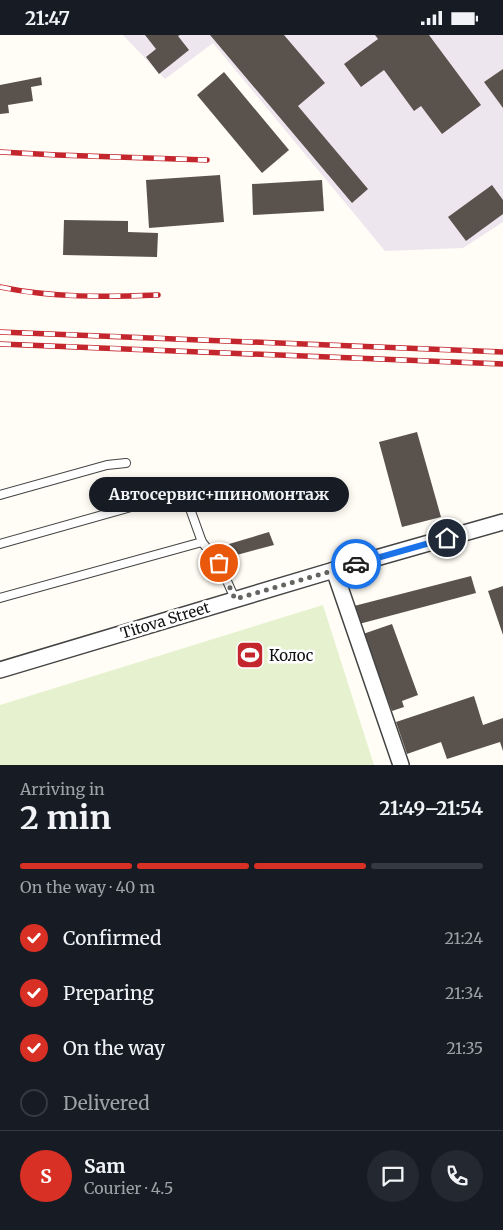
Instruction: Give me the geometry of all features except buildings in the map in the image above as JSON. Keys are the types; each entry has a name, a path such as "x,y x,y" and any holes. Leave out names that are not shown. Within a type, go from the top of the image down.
{"street":[{"name":"Titova Street","path":"0,670 235,599 503,522"},
{"path":"334,570 401,765"}],"lane":[{"path":"0,495 107,465 126,463"},
{"path":"0,544 184,493 202,542 219,563 235,599"},
{"path":"0,598 202,542"}],"shaded area":[{"path":"123,35 503,35 503,222 463,248 385,251 213,43 165,79"}],"green space":[{"name":"Колос","path":"323,605 374,765 0,765 0,705"}],"railway":[{"path":"0,152 207,160"},
{"path":"0,287 59,295 158,295"},
{"path":"0,332 503,352"},
{"path":"0,344 503,364"}],"way so far":[{"path":"219,563 235,599 356,564"}],"place":[{"name":"Автосервис+шиномонтаж","path":"219,563"},
{"name":"Колос","path":"250,655"}],"route":[{"path":"356,564 447,538"}]}
